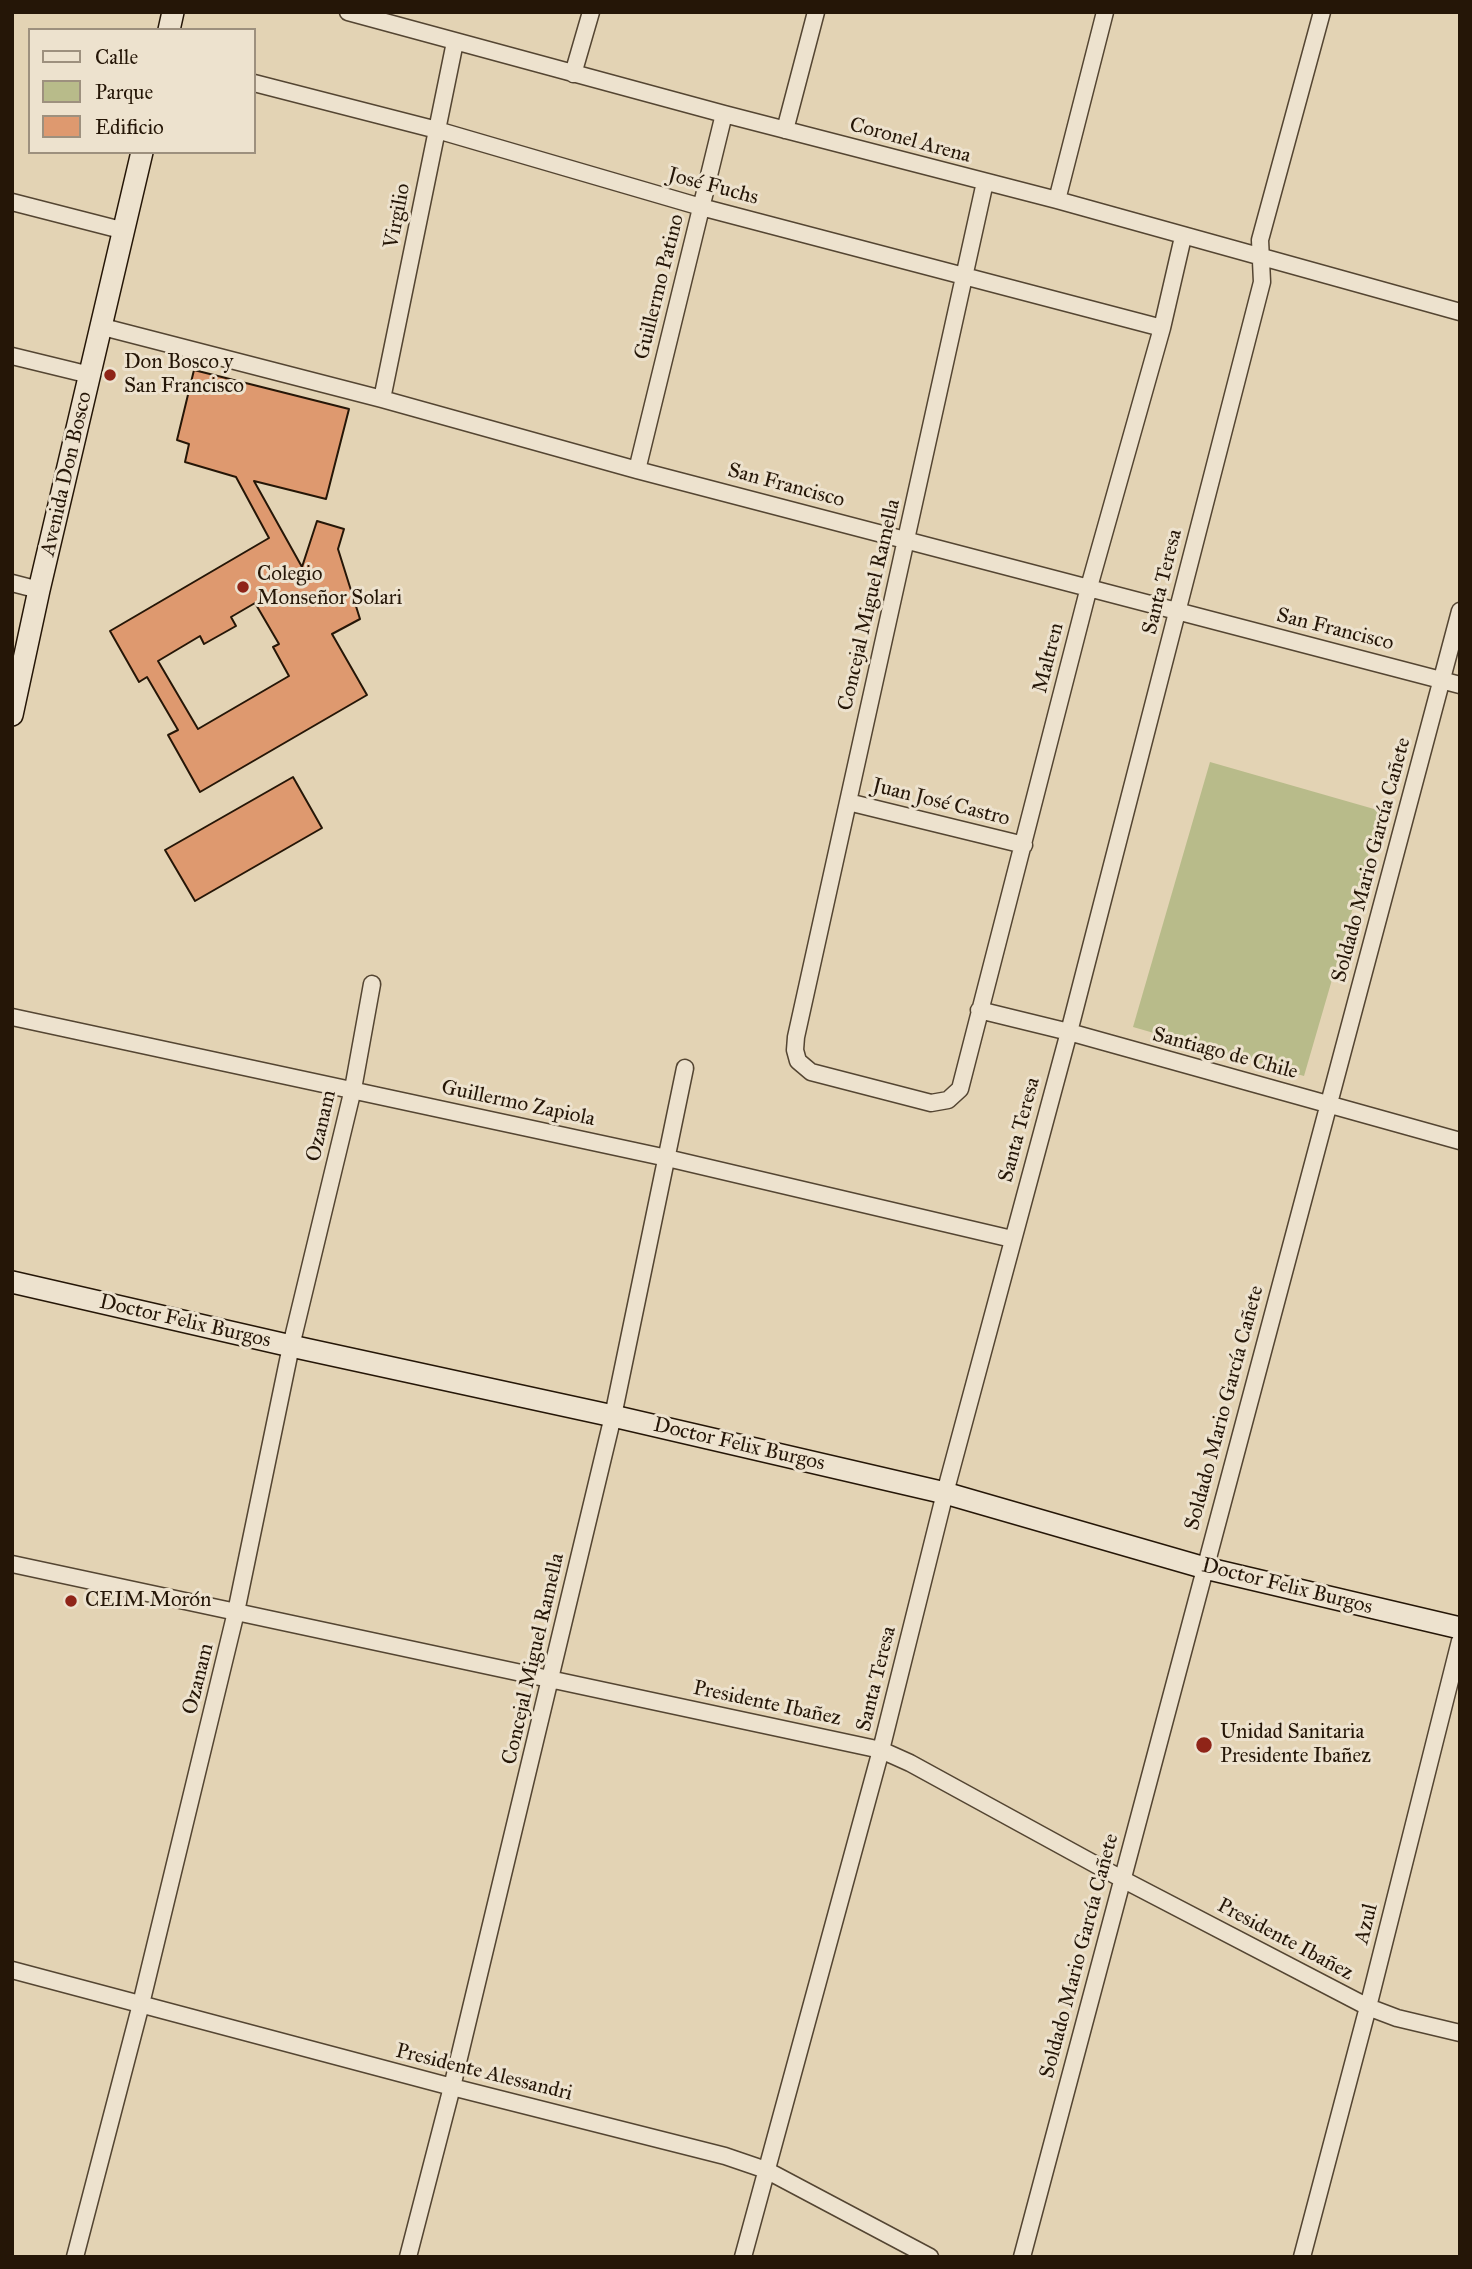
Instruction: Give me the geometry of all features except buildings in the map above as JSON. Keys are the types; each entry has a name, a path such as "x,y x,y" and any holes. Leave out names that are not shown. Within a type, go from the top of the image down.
{"street":[{"name":"Coronel Arena","path":"348,12 1057,201 1460,312"},
{"path":"573,74 591,12"},
{"path":"785,130 816,12"},
{"path":"1057,201 1105,12"},
{"name":"Santa Teresa","path":"743,2257 881,1750 945,1493 1069,1032 1262,282 1260,240 1322,12"},
{"name":"Virgilio","path":"382,399 455,42"},
{"name":"José Fuchs","path":"256,84 437,130 701,207 1162,328"},
{"name":"Guillermo Patino","path":"638,470 724,114"},
{"name":"Avenida Don Bosco","path":"12,715 142,154"},
{"name":"Concejal Miguel Ramella","path":"960,1089 948,1100 932,1103 811,1072 798,1061 795,1050 985,182"},
{"path":"12,202 125,231"},
{"name":"Maltren","path":"960,1089 1089,587 1162,328 1183,237"},
{"name":"San Francisco","path":"103,327 1460,685"},
{"path":"12,356 90,376"},
{"path":"12,583 39,590"},
{"name":"Soldado Mario García Cañete","path":"1022,2257 1460,611"},
{"name":"Juan José Castro","path":"848,802 1024,845"},
{"name":"Ozanam","path":"75,2257 142,2004 236,1612 291,1346 353,1089 372,984"},
{"name":"Santiago de Chile","path":"979,1010 1069,1032 1460,1141"},
{"name":"Guillermo Zapiola","path":"12,1017 667,1158 1012,1239"},
{"name":"Concejal Miguel Ramella","path":"408,2257 452,2087 613,1416 685,1068"},
{"name":"Doctor Felix Burgos","path":"12,1282 945,1493 1205,1568 1460,1628"},
{"name":"Presidente Ibañez","path":"12,1564 881,1750 910,1763 1122,1880 1368,2007 1396,2018 1460,2033"},
{"name":"Azul","path":"1302,2257 1460,1641"},
{"name":"Presidente Alessandri","path":"12,1970 452,2087 725,2156 766,2170 930,2257"}],"green space":[{"path":"1210,762 1381,811 1304,1076 1133,1027"}],"place":[{"name":"Don Bosco y San Francisco","path":"110,375"},
{"name":"Colegio Monseñor Solari","path":"243,587"},
{"name":"CEIM Morón","path":"71,1601"},
{"name":"Unidad Sanitaria Presidente Ibañez","path":"1204,1745"}]}
